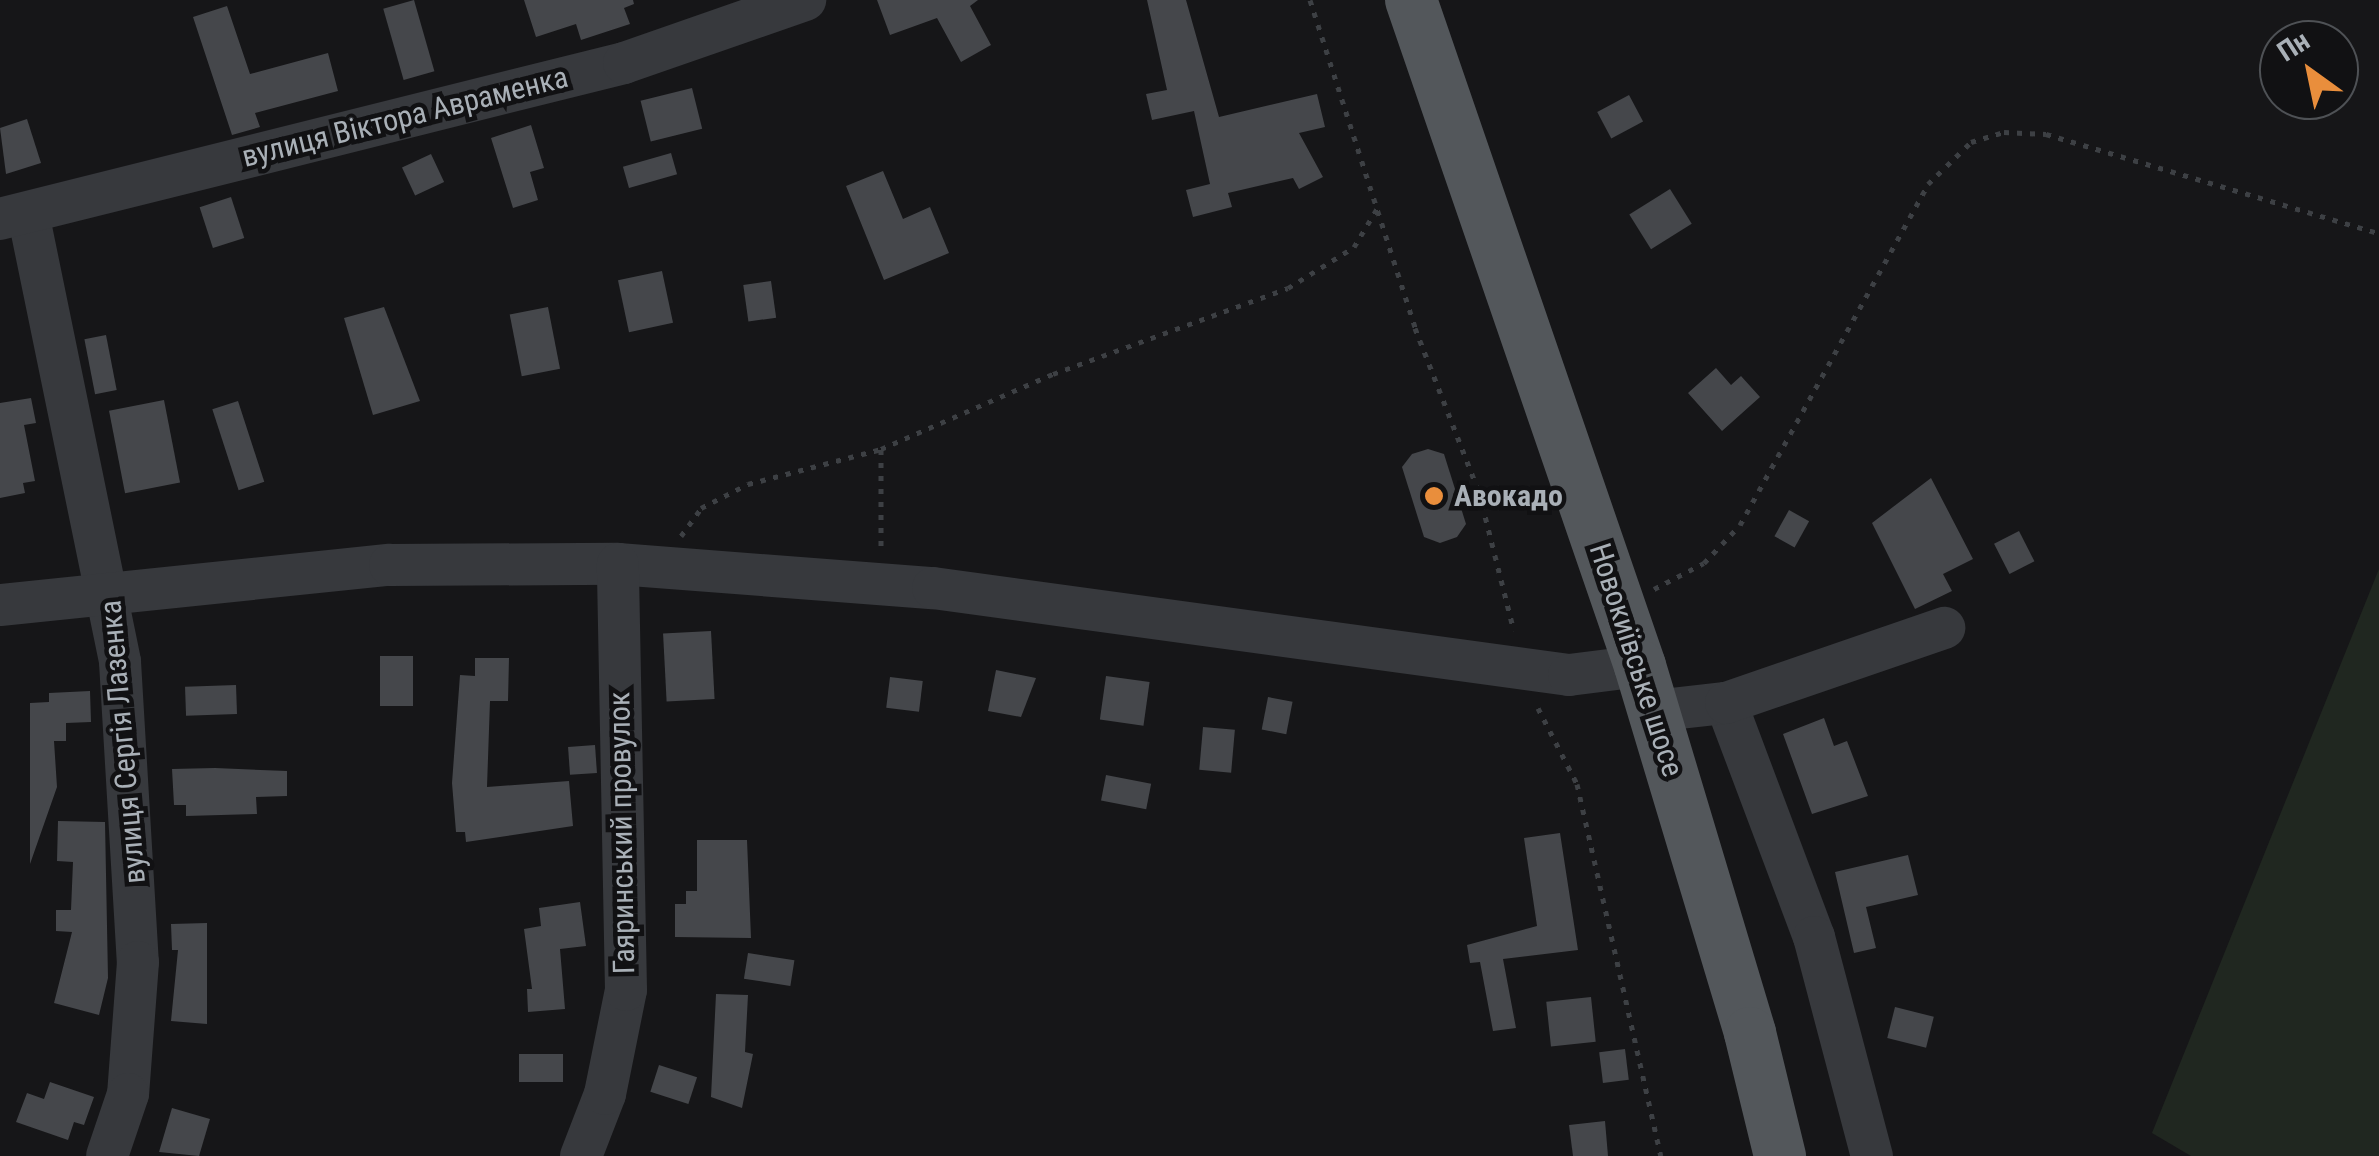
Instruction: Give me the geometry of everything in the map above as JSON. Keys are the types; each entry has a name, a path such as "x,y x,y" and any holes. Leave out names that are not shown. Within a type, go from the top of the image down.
{"main road":[{"name":"Новокиївське шосе","path":"1411,0 1647,689 1750,1032 1780,1156"}],"street":[{"name":"вулиця Віктора Авраменка","path":"14,216 624,63 805,0"},
{"name":"вулиця Сергія Лазенка","path":"14,216 111,593 135,846 138,962 128,1094 107,1156"},
{"name":"Гаяринський провулок","path":"581,1156 605,1094 626,990 618,564"},
{"path":"0,606 390,565 668,566 884,583 1580,675 1726,703 1944,628"},
{"path":"1726,703 1814,937 1872,1156"}],"path":[{"path":"1310,0 1415,328 1479,492 1525,669 1577,784 1660,1156"},
{"path":"1619,603 1688,574 1740,525 1928,184 1971,142 2004,132 2046,134 2379,233"},
{"path":"668,566 689,523 721,496 881,449 1009,392 1306,279 1354,247 1378,207"},
{"path":"881,449 884,583"}],"shaded area":[{"path":"2379,569 2379,1156 2191,1156 2152,1133"}],"building":[{"path":"414,0 434,71 404,80 383,9"},
{"path":"524,0 633,0 634,4 624,8 630,24 581,40 576,24 536,37"},
{"path":"877,0 978,0 970,6 991,45 961,62 937,18 890,35"},
{"path":"1147,0 1186,0 1219,117 1317,94 1325,127 1299,133 1323,177 1299,189 1293,178 1228,193 1232,207 1193,217 1186,190 1210,184 1194,111 1152,120 1146,94 1167,90"},
{"path":"227,6 250,74 328,53 338,91 255,113 260,127 232,135 193,17"},
{"path":"692,88 702,129 651,142 641,101"},
{"path":"1629,95 1643,121 1611,138 1597,112"},
{"path":"27,119 41,163 6,174 0,128"},
{"path":"531,125 544,168 530,172 538,200 513,208 491,138"},
{"path":"671,153 677,174 629,188 623,167"},
{"path":"431,154 444,182 415,196 402,168"},
{"path":"883,171 903,219 930,207 949,253 884,280 846,186"},
{"path":"1670,189 1692,224 1651,249 1629,214"},
{"path":"231,197 244,238 213,248 200,207"},
{"path":"662,271 673,323 629,332 618,280"},
{"path":"771,281 776,318 748,322 743,285"},
{"path":"384,307 420,401 373,415 344,318"},
{"path":"548,307 560,369 522,376 510,314"},
{"path":"106,335 117,390 95,394 84,339"},
{"path":"1716,368 1731,385 1741,376 1760,397 1722,431 1688,393"},
{"path":"31,398 36,423 24,425 35,481 23,483 25,493 0,498 0,403"},
{"path":"164,400 180,482 125,493 109,411"},
{"path":"238,401 264,482 239,490 212,409"},
{"path":"1428,449 1444,454 1466,524 1457,537 1440,543 1424,537 1402,467 1412,454"},
{"path":"1931,478 1973,559 1943,574 1952,591 1915,609 1872,523"},
{"path":"1789,510 1809,521 1795,547 1774,536"},
{"path":"2019,531 2034,561 2009,574 1994,544"},
{"path":"711,631 715,699 667,701 663,634"},
{"path":"380,656 413,656 413,706 380,706"},
{"path":"475,658 509,658 508,701 490,701 487,787 569,781 573,826 466,842 465,832 456,832 452,783 460,675 475,676"},
{"path":"996,670 1036,678 1021,717 988,711"},
{"path":"1106,676 1150,682 1143,726 1100,720"},
{"path":"890,677 923,681 919,712 886,708"},
{"path":"236,685 237,714 186,716 185,687"},
{"path":"90,691 91,722 66,723 66,741 54,741 57,787 30,864 30,703 49,702 49,693"},
{"path":"1268,697 1293,702 1286,734 1262,729"},
{"path":"1824,718 1834,746 1847,741 1868,796 1812,814 1783,734"},
{"path":"1203,727 1235,730 1231,773 1199,770"},
{"path":"595,745 597,773 570,775 568,747"},
{"path":"172,769 287,771 287,796 256,797 257,814 186,816 186,805 174,805"},
{"path":"1106,775 1151,784 1146,809 1101,801"},
{"path":"58,821 105,822 108,978 99,1015 54,1003 72,932 56,931 56,910 71,910 73,862 57,861"},
{"path":"1560,833 1578,950 1503,959 1516,1028 1493,1031 1480,962 1470,963 1467,945 1537,926 1524,838"},
{"path":"697,840 747,840 751,938 675,937 675,904 686,904 686,891 697,891"},
{"path":"1908,855 1918,895 1866,907 1876,948 1854,953 1835,872"},
{"path":"580,902 586,946 560,949 565,1009 528,1012 527,989 532,989 524,929 541,926 539,908"},
{"path":"207,923 207,1024 171,1021 178,950 172,950 171,924"},
{"path":"748,953 794,960 790,986 744,979"},
{"path":"716,994 748,995 745,1052 753,1054 742,1108 711,1097"},
{"path":"1591,997 1596,1042 1551,1046 1546,1002"},
{"path":"1895,1007 1934,1017 1926,1048 1887,1038"},
{"path":"1625,1049 1629,1080 1603,1083 1599,1052"},
{"path":"519,1054 563,1054 563,1082 519,1082"},
{"path":"659,1065 697,1077 688,1104 650,1092"},
{"path":"50,1082 94,1097 84,1125 74,1122 68,1140 16,1122 27,1093 44,1099"},
{"path":"172,1108 210,1119 199,1156 159,1152"},
{"path":"1605,1121 1608,1156 1573,1156 1569,1125"}],"place":[{"name":"Авокадо","path":"1434,496"}]}
